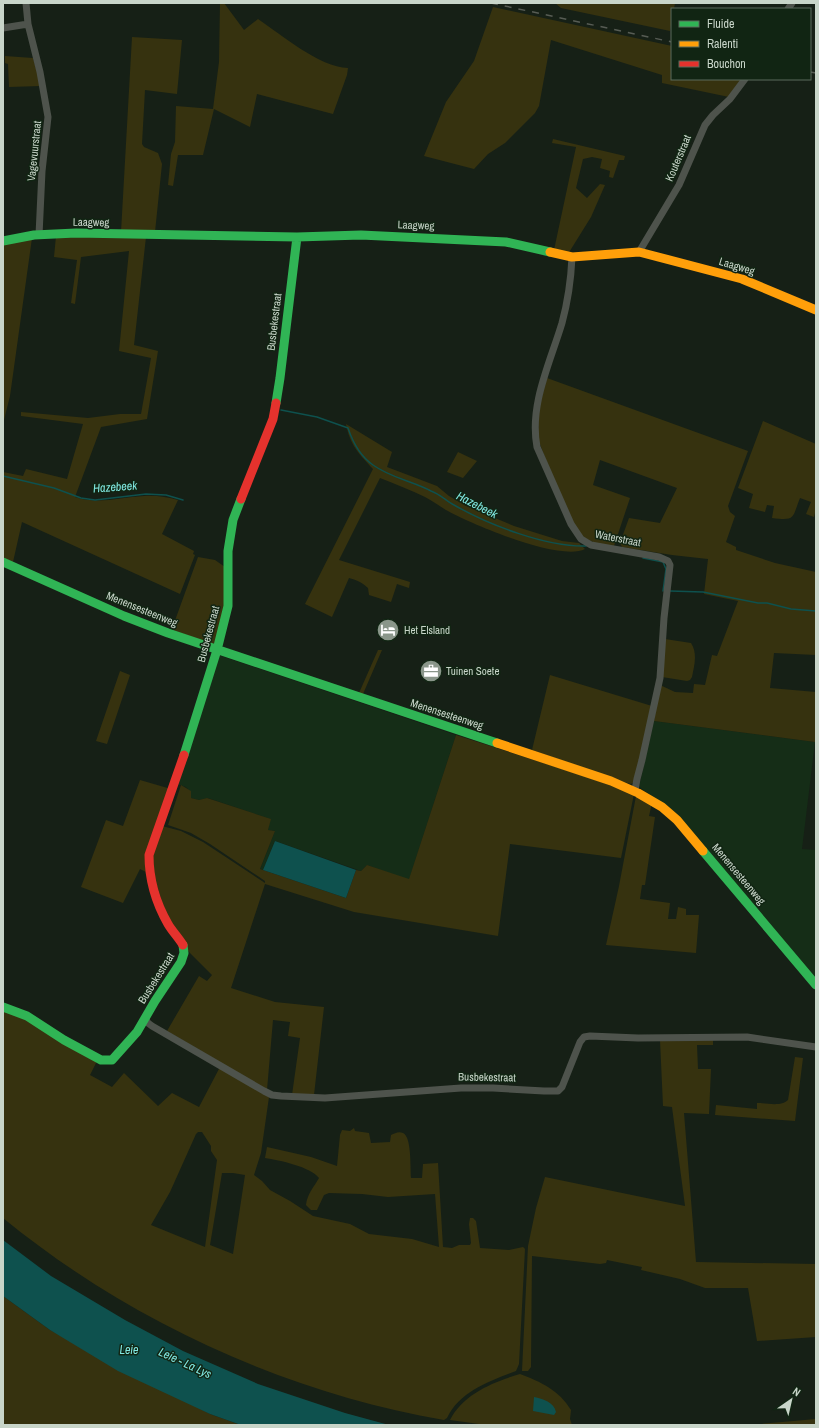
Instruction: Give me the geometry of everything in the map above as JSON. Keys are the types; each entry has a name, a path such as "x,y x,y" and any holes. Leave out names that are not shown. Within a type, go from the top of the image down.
{"street":[{"name":"Vagevuurstraat","path":"26,3 28,24 40,72 48,117 43,158 39,235"},
{"path":"3,28 28,24"},
{"name":"Kouterstraat","path":"639,252 679,185 705,124 730,99 743,80"},
{"name":"Laagweg","path":"3,241 39,235 76,233 297,237 361,235 506,242 572,257 639,252 749,281 816,310"},
{"name":"Busbekestraat","path":"3,1007 27,1016 101,1060 112,1060 137,1032 154,1001 184,956 184,948 168,924 155,891 148,864 149,855 176,781 217,650 228,606 228,551 233,520 273,419 280,378 297,237"},
{"name":"Waterstraat","path":"572,257 566,308 537,406 536,439 539,452 574,531 581,539 591,545 664,558 670,565 660,678 635,790"},
{"name":"Menensesteenweg","path":"3,562 168,634 635,790 652,799 677,820 816,985"},
{"name":"Busbekestraat","path":"145,1018 152,1026 264,1091 272,1094 294,1097 325,1098 461,1088 558,1091 562,1087 580,1042 584,1037 590,1036 638,1038 747,1037 816,1047"}],"shaded area":[{"path":"220,3 224,3 244,30 258,19 313,56 325,62 348,68 347,75 333,114 257,94 250,127 214,109 203,155 178,155 173,186 168,185 171,154 175,142 176,106 213,109 219,62"},
{"path":"555,3 675,3 674,8 671,8 670,31 561,8"},
{"path":"493,7 671,46 671,80 741,80 729,97 662,83 662,75 551,40 539,106 535,113 505,143 488,154 474,169 424,156 446,102 474,61"},
{"path":"132,37 182,40 177,94 145,90 142,144 144,147 158,153 162,164 155,232 121,232"},
{"path":"5,56 33,58 41,86 9,87 8,64 5,63"},
{"path":"553,139 625,156 624,160 619,160 613,178 609,177 610,171 600,168 602,159 592,157 583,159 576,188 587,198 600,184 605,185 591,217 568,254 554,250 576,147 552,143"},
{"path":"56,236 146,237 134,345 158,351 147,419 101,427 75,497 93,500 110,500 152,496 178,500 162,534 194,551 193,554 195,555 180,594 22,522 13,562 3,558 3,472 23,476 26,469 67,479 83,424 21,416 21,412 88,418 120,414 141,414 151,358 119,351 129,251 81,257 75,304 71,303 77,260 54,257"},
{"path":"32,238 10,396 3,424 3,244"},
{"path":"547,378 748,451 728,506 730,512 735,516 726,542 736,547 736,550 775,563 816,572 816,655 774,653 770,688 816,692 815,742 654,721 660,685 675,692 693,693 694,684 705,685 712,655 717,656 738,601 704,594 708,559 622,547 620,543 629,518 660,523 677,488 600,460 593,485 630,498 614,546 597,544 579,535 555,484 538,439 539,408"},
{"path":"763,421 816,444 816,509 814,517 806,514 811,502 800,498 792,517 785,519 772,518 774,506 767,505 765,512 749,508 753,494 738,488"},
{"path":"346,424 392,452 387,467 437,486 449,496 466,506 514,526 562,541 579,543 585,549 573,552 556,550 516,540 475,524 446,510 431,500 409,489 380,478 339,560 410,582 409,588 397,584 391,602 369,595 368,588 366,586 349,578 332,617 305,604 373,469 363,459 353,444"},
{"path":"458,452 477,461 463,478 447,472"},
{"path":"198,557 215,560 225,567 226,598 215,644 213,645 173,630 173,626"},
{"path":"665,639 691,643 695,660 692,677 690,680 687,681 662,677"},
{"path":"378,650 382,650 363,694 359,693"},
{"path":"218,655 456,735 409,880 367,865 361,871 275,841 263,870 260,869 275,831 268,830 270,819 208,798 199,800 191,798 191,792 186,787 177,784"},
{"path":"120,671 130,675 107,744 96,741"},
{"path":"550,675 652,706 634,782 631,784 627,783 532,750"},
{"path":"654,721 815,742 802,849 816,850 816,982 666,806 639,787"},
{"path":"456,735 584,776 634,794 621,858 510,844 498,936 354,912 265,884 231,988 275,1002 324,1007 314,1095 292,1095 300,1038 288,1036 290,1022 273,1020 267,1090 167,1031 199,976 207,981 212,975 190,953 177,935 167,916 150,865 162,826 181,831 203,842 265,883 265,881 210,844 191,833 168,825 181,785 191,791 191,798 199,800 207,798 271,819 268,830 275,831 260,869 346,898 356,870 361,871 367,865 409,879"},
{"path":"140,780 171,789 148,873 140,869 123,903 81,887 106,820 123,826"},
{"path":"636,796 652,803 649,816 655,817 645,885 642,885 640,899 670,903 668,919 676,919 678,907 686,909 686,915 699,915 696,953 606,945"},
{"path":"3,1010 24,1017 97,1061 90,1075 112,1087 124,1073 158,1106 172,1093 199,1107 220,1067 269,1097 261,1153 254,1175 270,1190 313,1216 350,1224 369,1234 412,1239 439,1247 435,1194 388,1197 362,1194 329,1193 324,1195 317,1210 311,1210 306,1205 307,1201 309,1194 319,1178 302,1167 265,1158 267,1147 311,1157 337,1166 340,1135 342,1130 350,1131 354,1128 355,1131 369,1133 371,1143 390,1142 391,1135 402,1132 408,1140 411,1178 422,1178 423,1164 438,1163 443,1247 452,1248 459,1245 470,1245 469,1224 470,1218 473,1218 476,1221 480,1248 509,1250 523,1247 525,1249 519,1364 516,1371 486,1383 468,1394 444,1420 384,1408 325,1391 267,1371 211,1347 156,1320 103,1289 52,1255 3,1218","holes":["198,1132 202,1132 211,1146 211,1151 217,1160 205,1247 151,1225 170,1192","222,1173 245,1175 233,1254 210,1245"]},
{"path":"660,1040 713,1040 713,1045 697,1045 698,1069 711,1069 709,1114 684,1113 696,1262 816,1264 816,1337 757,1341 748,1288 705,1288 680,1279 641,1270 642,1267 607,1260 606,1263 600,1264 532,1256 531,1367 528,1371 522,1371 528,1246 536,1208 545,1177 685,1206 672,1107 663,1106"},
{"path":"795,1057 803,1058 795,1121 715,1115 716,1105 757,1109 757,1103 778,1104 788,1100"},
{"path":"3,1296 50,1330 210,1414 241,1425 3,1425"},
{"path":"520,1374 535,1380 561,1397 571,1410 570,1419 572,1425 486,1425 450,1420 463,1403 480,1390 489,1385"},
{"path":"816,1419 816,1424 749,1425"}],"water":[{"path":"275,841 356,870 346,898 263,870"},
{"name":"Leie","path":"3,1240 51,1276 125,1320 183,1351 258,1384 345,1413 389,1425 241,1425 210,1414 118,1371 50,1330 3,1296"},
{"path":"534,1397 551,1403 556,1412 554,1415 533,1411"}],"waterway":[{"name":"Hazebeek","path":"281,410 317,417 348,428 352,439 364,458 373,465 387,473 434,492 468,513 501,527 536,539 553,543 586,546"},
{"name":"Hazebeek","path":"3,476 54,488 81,498 95,500 146,494 166,495 183,500"},
{"name":"Hazebeek","path":"643,558 663,562 666,569 663,591"},
{"name":"Hazebeek","path":"670,591 703,592 758,603 767,603 791,609 816,611"}],"railway":[{"path":"491,3 671,42"},
{"path":"811,72 816,73"}],"traffic: fast":[{"path":"3,241 34,235 76,233 297,237 361,235 506,242 550,252"},
{"path":"276,403 297,237"},
{"path":"184,755 217,650 228,606 228,551 233,520 241,499"},
{"path":"3,562 124,616 168,633 497,743"},
{"path":"703,851 816,985"},
{"path":"3,1007 27,1016 64,1040 101,1060 112,1060 137,1032 155,1001 181,962 184,953 183,945"}],"traffic: slow":[{"path":"550,252 572,257 639,252 742,279 816,310"},
{"path":"497,743 611,781 638,793 662,807 677,820 703,851"}],"traffic: jam":[{"path":"241,499 273,419 276,403"},
{"path":"183,945 168,924 160,908 150,873 149,855 184,755"}],"place":[{"name":"Het Elsland","path":"388,630"},
{"name":"Tuinen Soete","path":"431,671"}],"water label":[{"name":"Leie - La Lys","path":"185,1363"}]}
